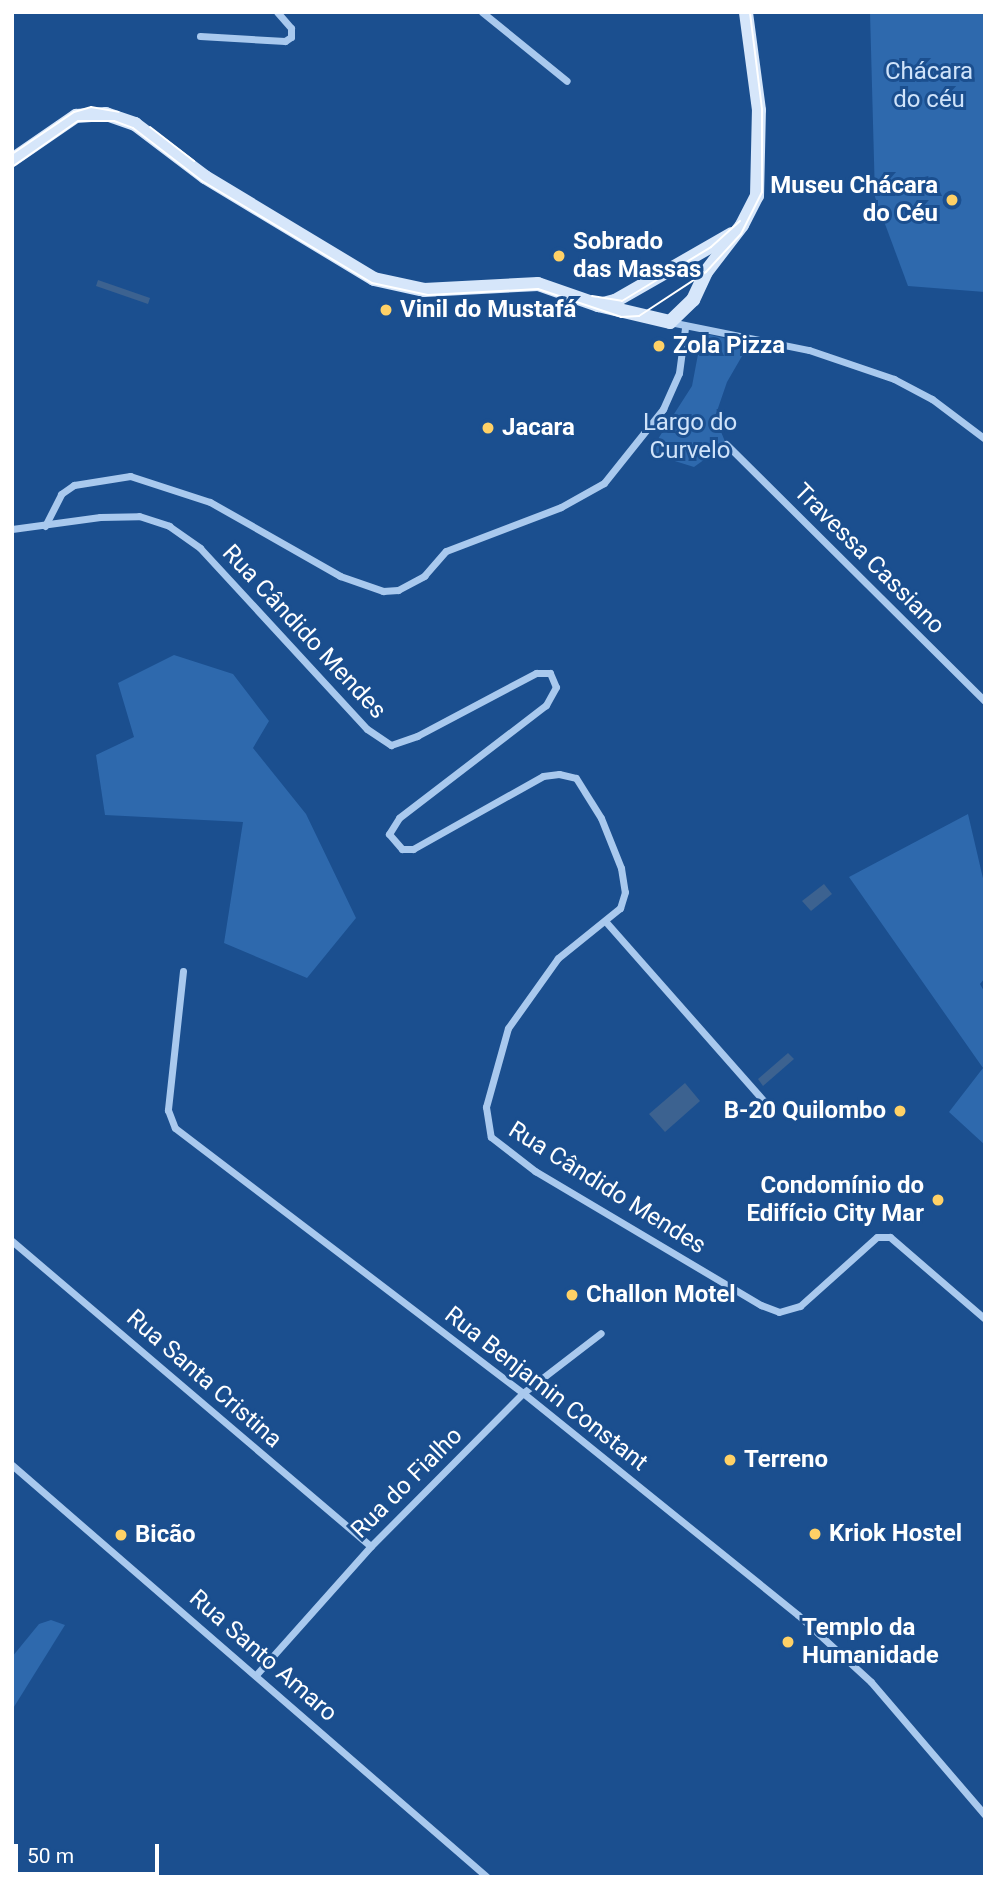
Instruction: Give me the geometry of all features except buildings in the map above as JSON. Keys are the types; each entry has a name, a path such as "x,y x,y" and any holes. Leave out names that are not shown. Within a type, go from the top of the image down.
{"street":[{"path":"200,36 285,41 291,37 291,28 277,12"},
{"path":"482,12 568,81"},
{"path":"670,322 693,300 706,272 753,206 761,170 759,110 746,12"},
{"path":"12,160 76,117 92,113 116,116 159,140 216,184 374,279 425,290 538,285 598,305 685,328 809,350 894,379 932,398 985,439"},
{"path":"598,305 615,301 735,233"},
{"path":"45,526 61,494 74,485 130,476 209,502 340,576 383,590 398,590 424,576 446,551 561,507 604,483 663,409 679,373 685,328"},
{"name":"Travessa Cassiano","path":"726,444 985,701"},
{"name":"Rua Cândido Mendes","path":"12,529 139,516 169,526 200,548 367,729 391,745 417,736 536,673 550,673 556,687 546,705 399,818 389,834 402,849 413,849 543,776 576,778 601,818 621,868 625,892 620,908 606,922 558,958 509,1028 485,1107 491,1137 498,1145 687,1262 779,1312 800,1306 877,1237 900,1244 985,1320"},
{"path":"606,922 772,1110"},
{"name":"Rua Benjamin Constant","path":"183,971 168,1110 175,1128 523,1393 841,1652 985,1815"},
{"name":"Rua Santa Cristina","path":"12,1241 371,1546"},
{"name":"Rua do Fialho","path":"256,1675 371,1546 523,1393 601,1333"},
{"name":"Rua Santo Amaro","path":"12,1465 487,1877"}],"green space":[{"name":"Chácara do céu","path":"870,12 985,12 985,292 908,286 875,197"},
{"name":"Largo do Curvelo","path":"702,333 749,344 727,382 715,417 726,444 694,467 649,453 692,386"},
{"path":"174,655 233,674 269,721 253,748 306,814 356,918 307,978 224,943 243,822 105,815 96,755 134,737 118,683"},
{"path":"968,814 985,887 985,978 980,984 985,993 985,1145 949,1112 983,1068 849,877"},
{"path":"51,1620 65,1625 12,1710 12,1657 39,1624"}],"shaded area":[{"path":"98,280 150,298 148,304 96,286"},
{"path":"824,884 832,894 811,911 802,901"},
{"path":"788,1053 794,1059 763,1086 758,1079"},
{"path":"685,1083 700,1101 665,1132 649,1114"}],"tram line":[{"path":"12,167 78,121 114,121 133,128 202,181 372,283 428,295 538,289 621,317 639,316 706,272 741,234 762,192 762,109 750,12"},
{"path":"12,154 74,112 91,107 119,112"},
{"path":"150,127 194,161"},
{"path":"592,296 622,301 711,247 740,221"}],"place":[{"name":"Museu Chácara do Céu","path":"952,200"},
{"name":"Sobrado das Massas","path":"559,256"},
{"name":"Vinil do Mustafá","path":"386,310"},
{"name":"Zola Pizza","path":"659,346"},
{"name":"Jacara","path":"488,428"},
{"name":"B-20 Quilombo","path":"900,1111"},
{"name":"Condomínio do Edifício City Mar","path":"938,1200"},
{"name":"Challon Motel","path":"572,1295"},
{"name":"Terreno","path":"730,1460"},
{"name":"Kriok Hostel","path":"815,1534"},
{"name":"Bicão","path":"121,1535"},
{"name":"Templo da Humanidade","path":"788,1642"}]}
